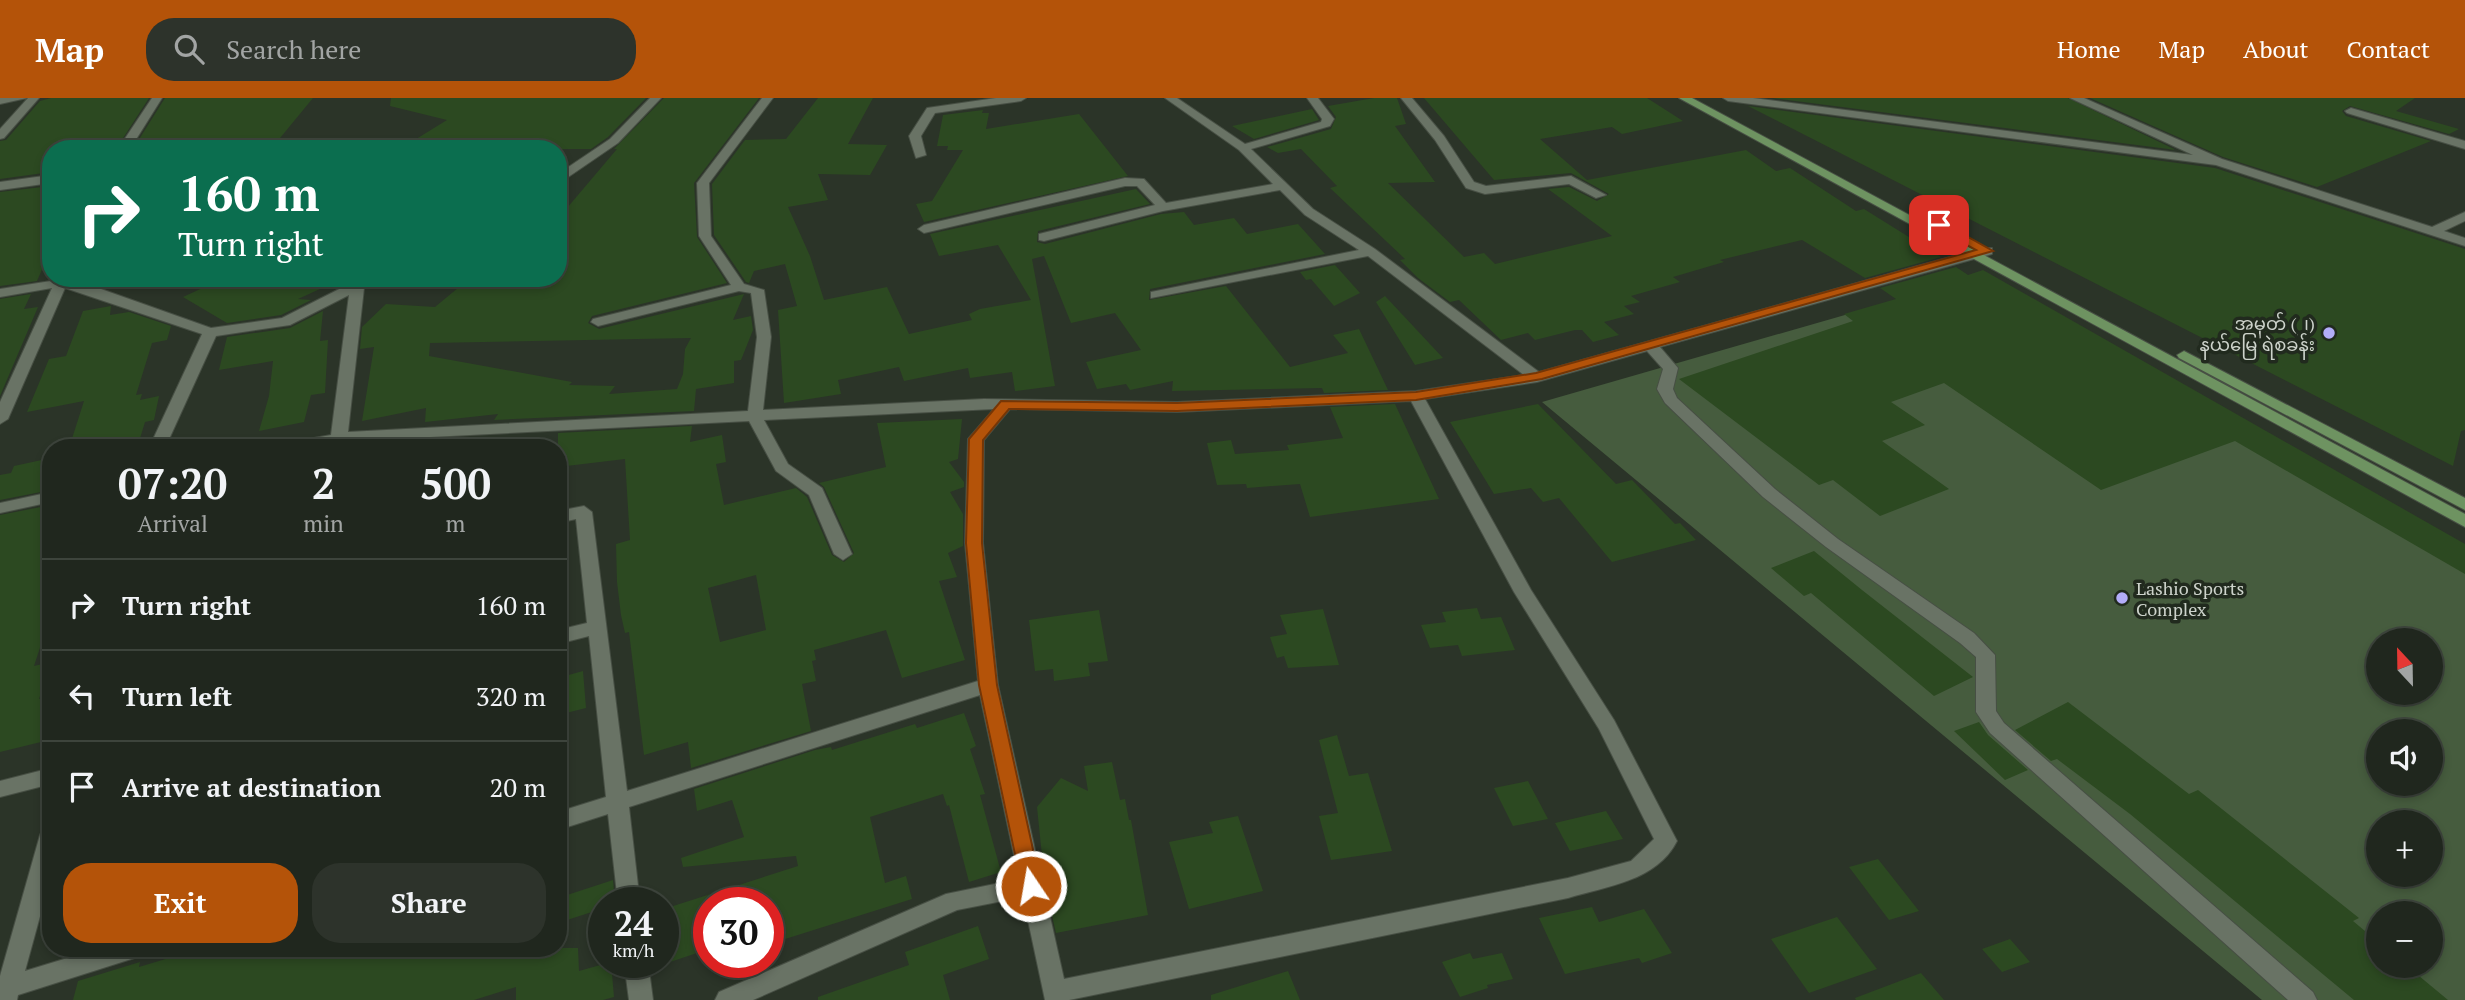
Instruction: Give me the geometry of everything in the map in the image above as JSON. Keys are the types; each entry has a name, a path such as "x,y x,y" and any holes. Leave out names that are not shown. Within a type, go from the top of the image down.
{"main road":[{"path":"1684,98 2465,505"},
{"path":"1704,98 2465,521"}],"street":[{"path":"0,101 22,98"},
{"path":"0,136 34,98"},
{"path":"130,140 158,98"},
{"path":"567,174 614,141 656,98"},
{"path":"739,287 705,236 703,183 768,98"},
{"path":"920,155 915,136 931,110 1021,98"},
{"path":"1171,98 1243,148 1309,212 1370,252 1537,377"},
{"path":"1243,148 1326,124 1328,119 1311,98"},
{"path":"1406,98 1440,138 1470,185 1485,190 1571,180 1600,195"},
{"path":"1728,98 2217,162"},
{"path":"2075,98 2217,162 2465,242"},
{"path":"2351,111 2465,145"},
{"path":"0,186 42,180"},
{"path":"923,229 1133,181 1140,182 1163,207"},
{"path":"1044,237 1163,207 1283,186"},
{"path":"2432,232 2465,216"},
{"path":"1156,295 1370,252"},
{"path":"378,439 1006,404 1177,407 1416,396 1537,377 1652,347 1979,253"},
{"path":"0,293 42,284"},
{"path":"0,419 59,287"},
{"path":"82,287 210,332 285,322 354,287"},
{"path":"332,439 363,287"},
{"path":"598,322 739,287 757,290 764,337 755,417 782,467 816,492 843,554"},
{"path":"161,439 210,332"},
{"path":"1652,347 1671,368 1665,389 1670,400 1769,493 1832,543 1967,638 1985,655 1986,712 1997,728 2305,1000"},
{"path":"1006,404 976,439 974,543 988,685 1055,996 1569,888 1638,868 1666,841 1607,725 1523,592 1416,396"},
{"path":"502,431 503,439"},
{"path":"0,508 42,499"},
{"path":"567,515 584,512 627,887"},
{"path":"567,635 597,627"},
{"path":"567,818 988,685"},
{"path":"0,789 42,778"},
{"path":"4,992 42,865"},
{"path":"727,1000 954,901 1031,886"},
{"path":"4,992 109,957"},
{"path":"638,978 641,1000"}],"green space":[{"name":"Lashio Sports Complex","path":"1977,277 2465,556 2465,1000 2262,1000 1542,402"}],"building":[{"path":"51,98 149,98 122,140 42,140 42,173 0,179 0,141 6,140 40,101"},
{"path":"165,98 313,98 278,140 139,140"},
{"path":"391,98 646,98 608,137 591,149 567,149 567,140 415,140 447,120 390,106"},
{"path":"664,98 759,98 694,183 697,237 727,283 592,316 588,323 599,329 744,294 733,320 751,316 753,330 741,360 734,361 734,383 696,389 694,411 494,420 498,414 425,422 426,408 362,421 374,347 360,349 362,327 386,304 435,307 459,287 567,287 567,208 617,149 614,149","holes":["691,338 685,349 683,374 677,389 609,394 615,386 569,385 572,382 429,356 430,343"]},
{"path":"818,98 873,98 848,144 887,145 870,175 818,174 828,200 788,207 810,256 824,300 887,287 909,334 972,320 969,314 980,309 1031,300 998,245 939,256 930,234 1136,189 1150,204 1038,231 1037,242 1045,244 1161,214 1184,212 1194,225 1234,218 1247,234 1298,224 1325,254 1150,289 1149,300 1226,286 1290,367 1348,353 1333,335 1359,329 1388,390 1324,393 1322,388 1172,391 1173,381 1130,390 1126,384 1097,389 1086,362 1141,350 1115,313 1071,323 1044,256 1032,259 1055,386 1015,391 1012,372 970,378 968,368 904,381 899,367 838,380 841,394 784,403 778,310 797,306 785,264 754,271 749,283 746,282 714,235 712,184 745,140 786,139"},
{"path":"1374,98 1397,98 1406,124 1395,126 1435,182 1388,183 1464,257 1484,253 1495,264 1612,236 1548,189 1569,187 1597,201 1609,194 1571,173 1494,180 1424,98 1647,98 1683,121 1622,134 1612,127 1540,139 1587,180 1746,150 1776,171 1790,168 1856,211 1864,209 1941,257 1865,278 1802,240 1720,260 1724,262 1673,277 1680,282 1631,296 1640,302 1624,306 1634,314 1604,322 1619,335 1593,342 1582,330 1575,330 1535,340 1528,333 1501,340 1459,300 1450,302 1418,278 1400,260 1405,259 1330,188 1337,186 1301,149 1278,153 1267,147 1331,129 1336,117 1328,106"},
{"path":"1773,98 2068,98 2176,150"},
{"path":"2090,98 2415,98 2396,111 2459,129 2449,134 2350,106 2342,111 2346,116 2431,141 2317,187 2223,157"},
{"name":"အမှတ် (၂) နယ်မြေ ရဲစခန်း","path":"1748,106 2215,168 2465,249 2465,430 2461,431 2453,466"},
{"path":"1312,109 1319,120 1254,139 1232,126"},
{"path":"983,110 982,113 989,113 986,129 1079,114 1128,176 924,222 916,204 932,201 963,150 947,150 948,146 937,146 943,115"},
{"path":"42,187 42,270 37,281 0,286 0,192"},
{"path":"1335,265 1360,293 1334,306 1311,279 1306,280 1300,272"},
{"path":"1956,267 1968,275 1983,270 2465,544 2465,574 2235,441 2101,490 1944,383 1891,402 1925,425 1882,441 1949,489 1880,516 1833,480 1819,485 1679,379 1853,321 1844,314 1896,299 1880,288"},
{"path":"205,287 324,287 298,299 311,300 281,315 227,323 183,297"},
{"path":"31,294 24,309 38,307 0,396 0,299"},
{"path":"1385,296 1443,358 1415,365 1376,302"},
{"path":"111,306 110,315 129,312 171,326 167,340 152,343 136,395 142,394 140,400 159,396 154,420 145,422 140,439 72,439 84,401 27,412 49,359 66,356 83,311"},
{"path":"323,311 320,341 328,340 325,393 311,395 304,422 259,431 269,396 273,361 219,370 227,337 290,328"},
{"path":"1395,404 1439,499 1310,517 1300,484 1247,488 1246,484 1217,485 1207,443 1231,440 1235,454 1289,450 1287,445 1343,438 1330,407"},
{"path":"1538,404 1616,484 1632,480 1675,524 1680,523 1696,540 1612,562 1559,498 1543,502 1531,488 1494,494 1450,422"},
{"path":"962,419 958,459 949,462 964,482 964,487 950,492 963,514 963,546 948,553 957,577 939,581 965,660 902,678 886,630 814,650 816,660 812,661 816,681 802,684 811,731 691,768 688,742 644,755 629,632 625,633 617,582 616,544 630,540 625,459 567,466 567,439 558,439 558,433 692,426 690,442 722,435 726,462 716,464 724,505 796,488 807,497 832,555 844,562 854,553 824,487 819,483 886,467 877,423","holes":["756,575 766,630 720,642 708,588"]},
{"path":"42,460 42,492 0,500 0,475 11,473 14,466"},
{"path":"42,507 42,642 34,666 42,664 42,690 39,699 42,698 42,742 0,752 0,515"},
{"path":"1814,551 1973,677 1934,696 1811,593 1804,596 1771,568"},
{"path":"1477,608 1481,619 1501,617 1515,650 1462,656 1458,645 1430,648 1421,625 1446,622 1442,612"},
{"path":"1323,609 1339,665 1288,668 1284,656 1277,658 1270,637 1287,634 1280,615"},
{"path":"1099,610 1108,661 1088,663 1090,676 1054,681 1053,669 1035,671 1029,620"},
{"path":"583,671 586,708 567,713 567,675"},
{"path":"2068,702 2189,794 2198,790 2359,918 2353,921 2366,932 2366,978 2421,978 2448,1000 2354,1000 2130,814 2057,759 2051,761 2015,730"},
{"path":"964,713 976,746 970,749 985,794 980,795 1001,872 969,882 949,805 947,806 943,794 870,817 885,883 906,876 912,899 784,939 784,887 732,887 798,866 796,856 683,867 681,858 744,837 732,800 697,811 694,789 815,750 831,747 832,750 915,724 917,728"},
{"path":"1979,722 1988,735 2028,770 2005,780 1954,731"},
{"path":"1337,735 1349,776 1368,773 1392,851 1331,860 1319,816 1338,813 1319,740"},
{"path":"1112,762 1120,800 1125,799 1131,820 1148,915 1056,933 1045,885 1037,807 1061,778 1088,791 1084,766"},
{"path":"1528,781 1548,819 1513,826 1494,788"},
{"path":"1606,811 1623,839 1570,851 1555,823"},
{"path":"1238,816 1263,891 1189,909 1169,842 1213,833 1209,822"},
{"path":"1878,859 1919,911 1889,920 1849,867"},
{"path":"613,880 614,887 592,887"},
{"path":"588,888 588,913 567,920 567,895"},
{"path":"693,900 693,954 679,959 679,904"},
{"path":"1592,907 1599,922 1644,909 1672,953 1642,963 1639,958 1565,974 1539,918"},
{"path":"1837,917 1877,969 1809,993 1771,939"},
{"path":"978,926 989,959 943,975 950,1000 818,1000 818,997 909,965 905,952"},
{"path":"2010,939 2030,962 2002,972 1982,949"},
{"path":"567,948 578,948 579,971 588,968 588,978 612,978 614,997 603,1000 516,1000 516,987 474,1000 73,1000 78,981 140,962 139,967 172,957 567,957"},
{"path":"1470,953 1473,959 1502,953 1513,979 1487,985 1488,988 1460,997 1442,962"},
{"path":"1288,971 1300,1000 1211,1000 1211,995"},
{"path":"1921,973 1944,1000 1855,998"}],"place":[{"name":"အမှတ် (၂) နယ်မြေ ရဲစခန်း","path":"2329,333"},
{"name":"Lashio Sports Complex","path":"2122,598"}],"route":[{"path":"1031,886 988,685 974,543 976,439 1006,404 1177,407 1318,402 1416,396 1537,377 1652,347 1987,251 1939,225"}]}
